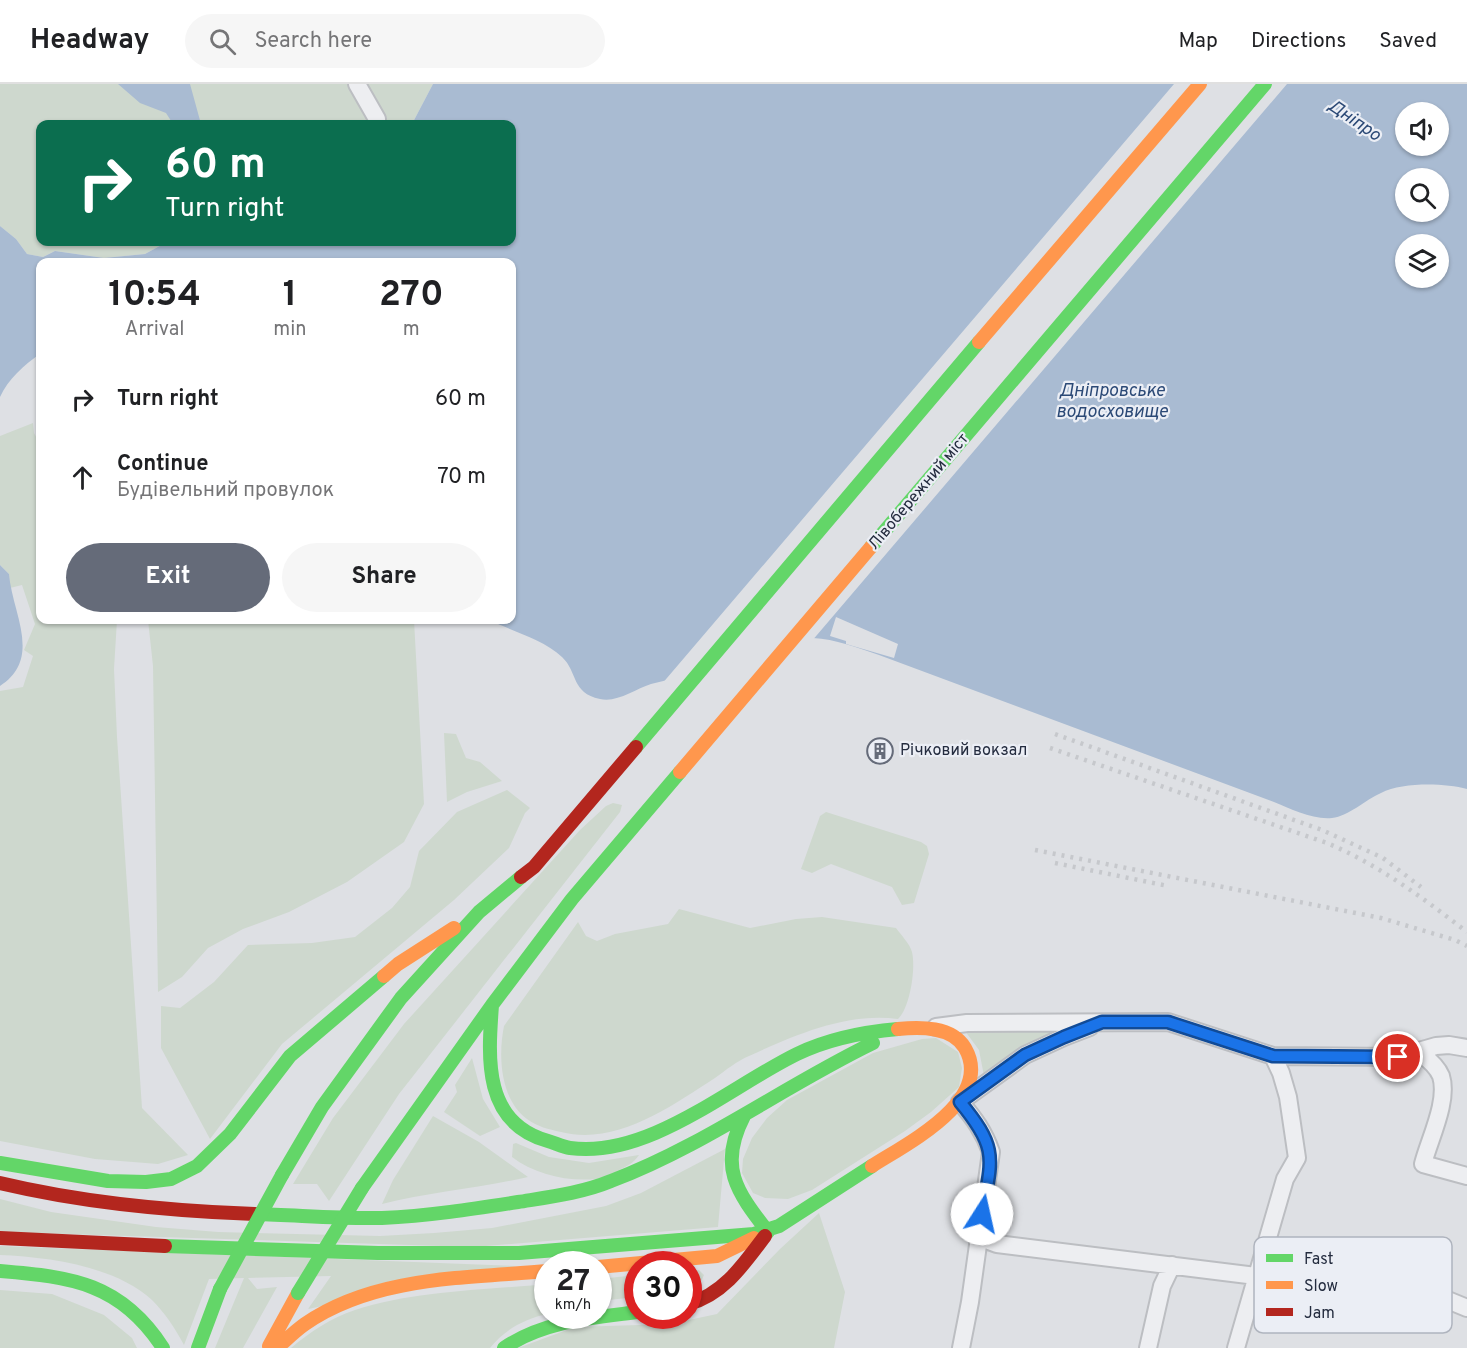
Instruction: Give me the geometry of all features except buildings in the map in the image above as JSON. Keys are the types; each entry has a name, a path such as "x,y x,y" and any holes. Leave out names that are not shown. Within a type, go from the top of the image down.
{"main road":[{"path":"0,1163 108,1181 146,1182 171,1179 197,1166 230,1134 290,1056 398,964 479,912 534,867 1200,84"},
{"name":"Лівобережний міст","path":"268,1348 298,1293 362,1188 492,1005 572,899 1265,84"},
{"path":"198,1348 220,1289 322,1107 401,998 479,912"},
{"path":"492,1005 489,1065 498,1102 516,1126 546,1142 564,1148 600,1148 658,1132 689,1117 799,1053 826,1042 878,1031 921,1028 945,1032 960,1040 969,1055 971,1072 969,1084 960,1102 916,1137 820,1201 768,1232 717,1256 612,1266"},
{"path":"0,1183 23,1190 104,1204 189,1212 380,1218 447,1213 575,1193 636,1172 744,1116 841,1057 873,1043 921,1028"},
{"path":"744,1116 736,1128 730,1164 734,1183 745,1204 768,1232"},
{"path":"0,1238 364,1253 508,1253 768,1232"},
{"path":"702,1299 721,1288 768,1232"},
{"path":"0,1271 52,1276 94,1286 125,1303 138,1314 152,1328 163,1348"},
{"path":"277,1348 296,1330 318,1315 373,1292 445,1281 534,1272"},
{"path":"504,1348 534,1332 569,1323 624,1314"}],"street":[{"path":"357,84 377,119"},
{"path":"961,1348 970,1302 991,1152 976,1121 960,1102 1025,1055 1102,1022"},
{"path":"921,1028 967,1023 1168,1022 1273,1056 1398,1057 1436,1046 1449,1045 1467,1048"},
{"path":"1419,1052 1436,1067 1443,1084 1439,1111 1424,1164 1467,1176"},
{"path":"1268,1237 1285,1179 1297,1158 1288,1098 1281,1073 1273,1056"},
{"path":"978,1237 997,1244 1254,1276"},
{"path":"1148,1348 1162,1286 1172,1265"},
{"path":"1236,1348 1254,1283"},
{"path":"1452,1302 1467,1308"}],"shaded area":[{"path":"0,84 433,84 414,120 36,120 36,246 160,246 145,254 104,258 55,251 43,257 27,254 16,239 0,226"},
{"path":"33,423 36,437 36,624 117,624 114,669 117,737 142,1108 188,1155 158,1164 95,1159 0,1141 0,691 23,687 33,656 24,650 35,624 22,585 10,588 9,574 0,565 0,436"},
{"path":"148,624 414,624 424,804 404,842 347,882 289,912 243,929 208,948 182,977 158,992 153,666"},
{"path":"444,733 456,734 466,758 480,762 502,781 467,792 447,802"},
{"path":"507,790 530,808 525,813 509,848 454,900 282,1044 210,1139 161,1048 161,1006 180,1008 214,982 248,945 312,943 355,937 392,908 410,887 419,851 457,812"},
{"path":"613,803 622,805 620,812 399,1094 329,1201 317,1184 293,1184 333,1118 404,1024 580,830 606,806"},
{"path":"826,812 921,842 927,846 929,854 914,903 902,905 892,887 831,864 812,873 801,869 820,816"},
{"path":"679,909 750,928 796,919 822,917 896,928 909,946 913,959 911,987 906,1006 898,1019 860,1019 841,1022 803,1033 767,1048 740,1060 661,1112 622,1129 602,1134 582,1135 547,1129 527,1119 511,1100 506,1089 501,1050 504,1026 578,922 586,936 597,941 615,934 668,924"},
{"path":"1060,1029 1059,1033 984,1076 979,1050 965,1031"},
{"path":"936,1038 958,1052 962,1068 959,1087 931,1112 812,1190 788,1199 765,1198 753,1193 742,1173 743,1159 752,1138 767,1118 787,1100 873,1053 922,1039"},
{"path":"472,1058 483,1099 500,1127 480,1136 444,1112 457,1092 455,1085"},
{"path":"433,1116 479,1142 528,1177 382,1204 393,1180"},
{"path":"516,1143 549,1157 589,1163 639,1155 630,1164 604,1177 585,1180 562,1178 530,1168 512,1157 513,1144"},
{"path":"725,1149 718,1227 473,1247 0,1232 0,1199 51,1212 156,1227 218,1232 380,1236 492,1228 606,1206 641,1193"},
{"path":"819,1213 845,1292 834,1348 518,1348 570,1329 612,1329 612,1326 624,1325 624,1329 702,1329 702,1317 717,1314 780,1249"},
{"path":"0,1246 517,1266 308,1309 331,1276 248,1278 257,1289 277,1287 243,1348 215,1348 244,1278 209,1279 184,1345 161,1310 137,1288 100,1271 80,1266 39,1258 0,1255"},
{"path":"624,1276 624,1298 612,1300 612,1278"},
{"path":"534,1285 534,1318 502,1335 490,1348 291,1348 313,1331 346,1313 401,1299 450,1292"},
{"path":"0,1290 52,1294 104,1315 132,1338 137,1348 0,1348"}],"water":[{"path":"118,84 190,84 200,120 170,120 166,113 140,103"},
{"name":"Дніпровське водосховище","path":"433,84 1467,84 1467,789 1435,785 1400,787 1381,793 1338,817 1310,816 879,655 846,644 813,638 769,646 696,673 651,684 613,699 606,700 591,696 579,687 562,657 537,641 499,624 516,624 516,258 104,258 145,254 160,246 516,246 516,120 414,120"},
{"name":"Дніпровське водосховище","path":"0,226 16,239 27,254 43,257 55,251 104,258 36,258 36,357 7,384 0,397"},
{"path":"0,565 9,574 23,649 20,662 13,675 0,686"}],"pier":[{"path":"1174,84 1287,84 811,642 786,644 695,676 661,685"},
{"path":"836,617 898,644 894,658 846,644 846,641 830,636"}],"railway":[{"path":"1055,734 1322,830 1383,858 1421,887"},
{"path":"1050,748 1327,843 1383,872 1467,932"},
{"path":"1035,850 1381,918 1455,940 1467,946"},
{"path":"1055,863 1168,886"}],"traffic: fast":[{"path":"871,547 1265,84"},
{"path":"636,747 979,342"},
{"path":"362,1188 492,1005 572,899 680,772"},
{"path":"282,1175 322,1107 401,998 479,912 521,877"},
{"path":"0,1163 108,1181 146,1182 171,1179 197,1166 230,1134 290,1056 384,976"},
{"path":"492,1005 491,1067 494,1086 501,1104 511,1120 527,1132 570,1148 599,1148 629,1142 659,1132 797,1054 846,1037 898,1029"},
{"path":"255,1214 350,1218 399,1217 484,1207 589,1189 679,1151 873,1043"},
{"path":"744,1116 732,1149 734,1177 747,1204 768,1232"},
{"path":"165,1246 378,1253 519,1253 754,1234 779,1226 872,1166"},
{"path":"220,1289 282,1175"},
{"path":"298,1293 362,1188"},
{"path":"0,1271 50,1276 93,1287 130,1309 147,1326 163,1348"},
{"path":"198,1348 220,1289"},
{"path":"504,1348 519,1339 552,1326 624,1314"}],"traffic: slow":[{"path":"979,342 1200,84"},
{"path":"680,772 871,547"},
{"path":"384,976 398,964 454,928"},
{"path":"872,1166 924,1133 942,1118 958,1102 968,1085 971,1067 965,1048 952,1035 935,1029 898,1029"},
{"path":"612,1266 717,1256 754,1238"},
{"path":"277,1348 305,1324 332,1308 361,1296 422,1282 534,1272"},
{"path":"269,1346 298,1293"}],"traffic: jam":[{"path":"521,877 534,867 636,747"},
{"path":"0,1183 63,1196 127,1205 255,1214"},
{"path":"702,1299 712,1294 732,1277 765,1236"},
{"path":"0,1238 165,1246"}],"place":[{"name":"Річковий вокзал","path":"880,751"}],"route":[{"path":"982,1214 991,1152 976,1121 960,1102 1025,1055 1102,1022 1168,1022 1273,1056 1398,1057"}],"water label":[{"name":"Дніпро","path":"1354,121"}]}
